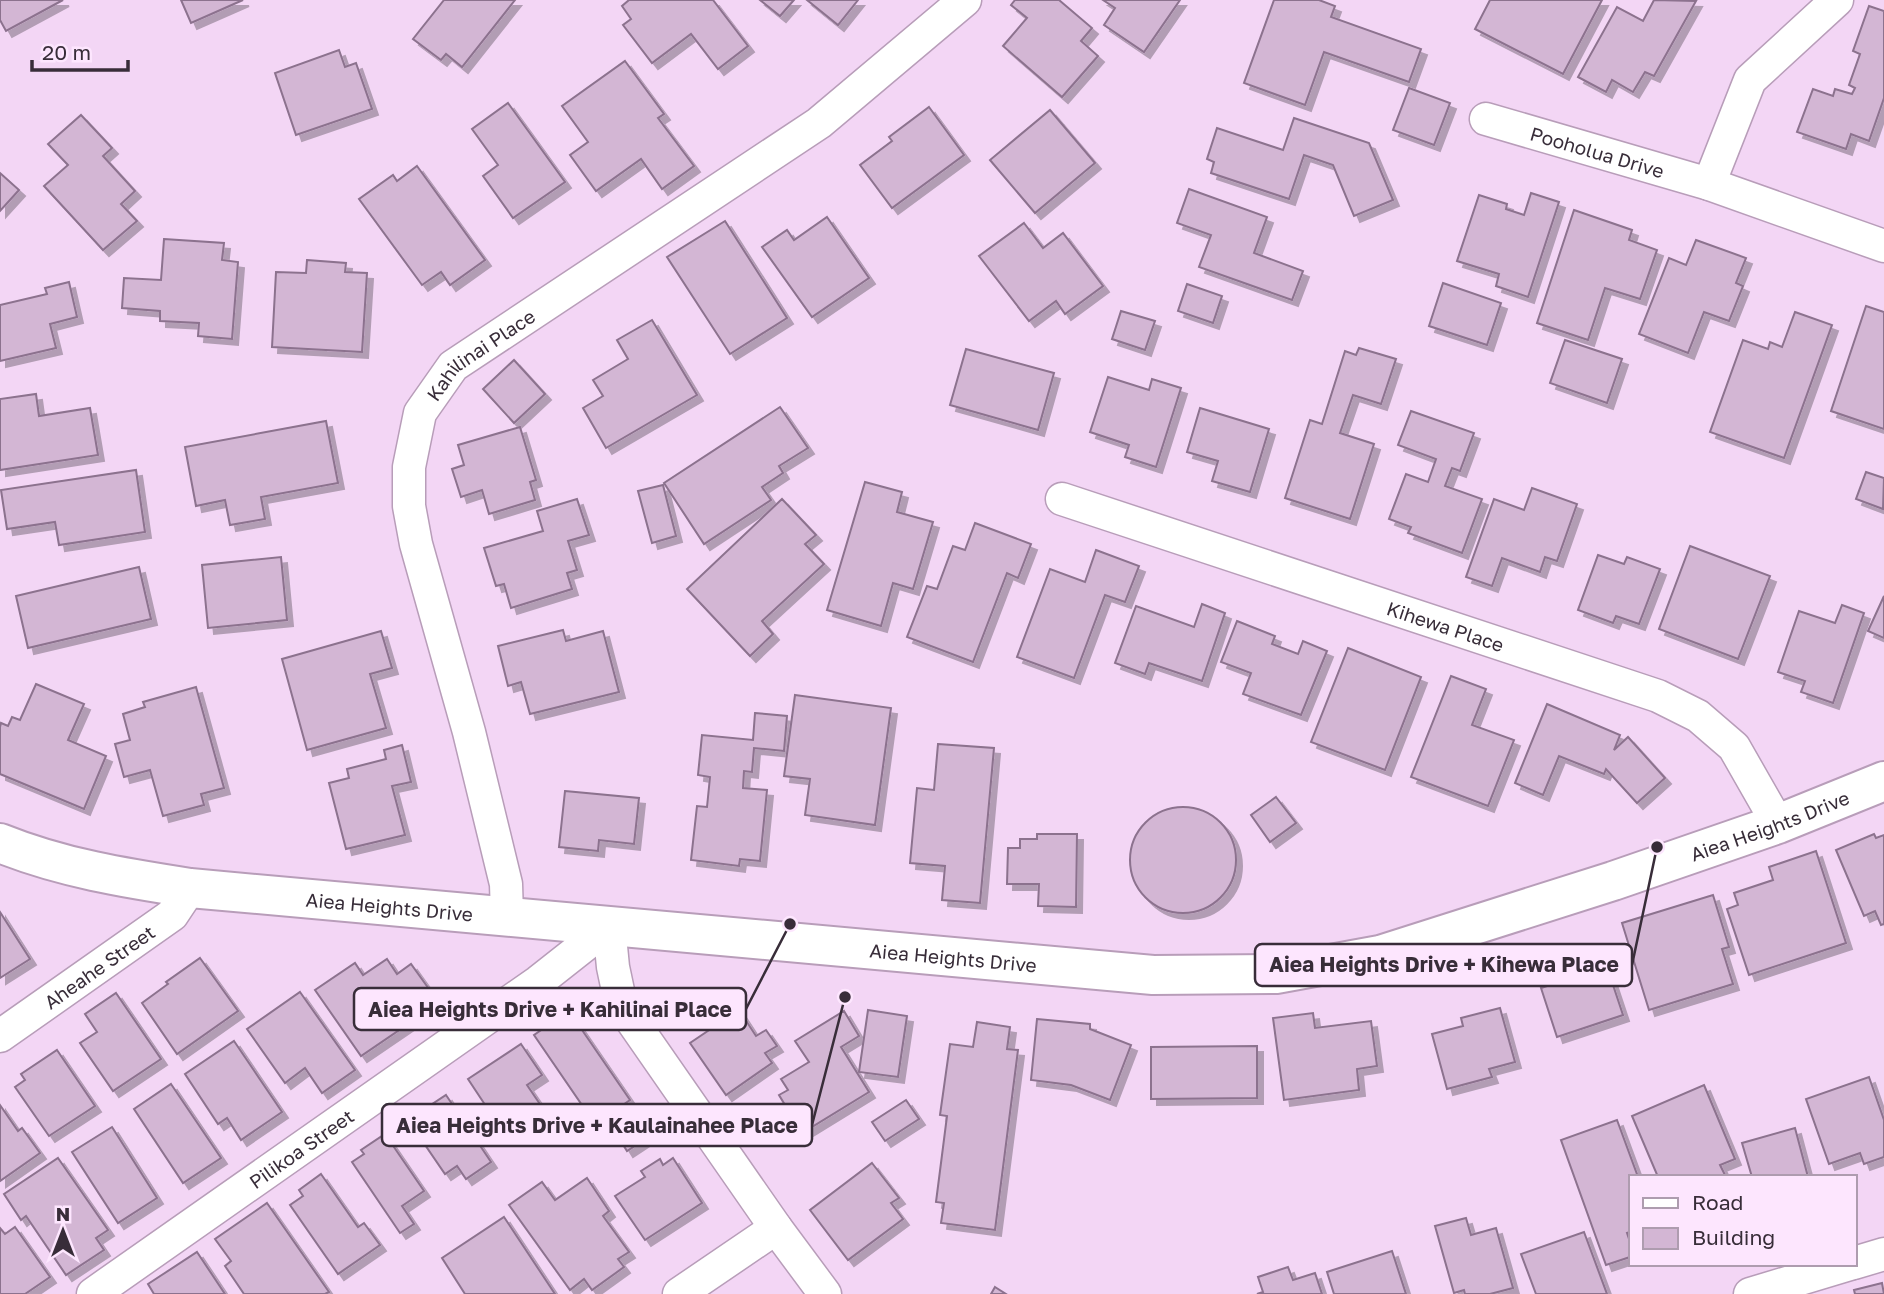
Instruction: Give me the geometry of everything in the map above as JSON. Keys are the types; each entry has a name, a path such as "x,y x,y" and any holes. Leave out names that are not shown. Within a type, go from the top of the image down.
{"street":[{"name":"Kahilinai Place","path":"507,916 506,884 472,745 416,544 409,506 409,467 420,413 453,366 819,123 965,0"},
{"path":"1709,184 1750,80 1837,0"},
{"name":"Pooholua Drive","path":"1486,119 1709,184 1884,246"},
{"name":"Kihewa Place","path":"1062,499 1658,696 1698,716 1734,747 1778,824"},
{"name":"Aiea Heights Drive","path":"0,844 35,858 89,872 190,888 1153,975 1276,974 1380,956 1613,881 1778,824 1884,781"},
{"name":"Aheahe Street","path":"0,1035 172,915 190,888"},
{"path":"610,926 613,967 621,1005 825,1294"},
{"name":"Pilikoa Street","path":"93,1294 538,982 610,926"},
{"path":"679,1294 776,1228"},
{"path":"1856,1263 1884,1254"},
{"path":"1750,1294 1845,1266"}],"building":[{"path":"0,0 63,0 6,31 0,20"},
{"path":"181,0 243,0 191,23"},
{"path":"444,0 515,0 462,67 446,54 441,60 413,39"},
{"path":"629,0 713,0 748,46 718,69 691,34 652,63 623,25 631,19 622,6"},
{"path":"760,0 794,0 780,16"},
{"path":"807,0 858,0 838,25"},
{"path":"1015,0 1059,0 1092,28 1081,41 1098,56 1062,97 1003,46 1027,18 1011,5"},
{"path":"1103,0 1180,0 1144,52 1104,25 1115,8"},
{"path":"1274,0 1319,0 1335,6 1331,17 1421,49 1409,82 1324,52 1305,105 1244,83"},
{"path":"1490,0 1602,0 1563,74 1475,29"},
{"path":"1654,0 1696,1 1654,76 1645,72 1633,92 1612,80 1606,92 1578,77 1617,7 1643,21"},
{"path":"1869,6 1884,11 1884,98 1869,141 1851,134 1846,149 1797,132 1813,89 1833,96 1835,89 1852,94 1855,88 1849,85 1860,54 1853,51"},
{"path":"339,50 345,67 356,63 372,109 296,135 275,73"},
{"path":"625,61 664,114 658,118 694,166 662,189 641,159 596,191 570,155 588,142 562,106"},
{"path":"1409,88 1450,103 1434,145 1393,130"},
{"path":"508,103 565,182 513,218 483,176 498,165 472,129"},
{"path":"929,107 964,155 892,208 860,165 892,141 889,137"},
{"path":"1050,110 1095,163 1035,213 990,160"},
{"path":"81,115 112,148 103,156 135,191 121,204 137,221 103,250 44,186 68,165 48,144"},
{"path":"1294,118 1369,143 1393,200 1354,216 1333,165 1304,155 1289,199 1211,173 1214,162 1207,159 1217,128 1283,150"},
{"path":"417,166 485,260 450,285 441,272 422,285 359,199 393,175 397,181"},
{"path":"0,173 19,190 0,211"},
{"path":"1189,189 1267,217 1254,253 1303,271 1292,300 1199,267 1211,235 1177,223"},
{"path":"1531,193 1559,202 1528,297 1496,286 1499,274 1457,261 1479,195 1507,204 1506,209 1524,215"},
{"path":"1574,210 1632,230 1629,240 1657,250 1640,299 1605,288 1588,340 1537,323"},
{"path":"827,217 869,278 812,317 762,247 787,230 794,240"},
{"path":"725,221 787,318 730,354 667,257"},
{"path":"1024,223 1043,248 1063,233 1103,286 1065,314 1056,301 1029,321 979,256"},
{"path":"164,239 224,243 222,260 238,262 232,339 198,336 199,323 160,321 160,311 122,308 124,278 161,280"},
{"path":"1696,240 1746,258 1736,283 1743,286 1729,321 1704,312 1688,353 1639,334 1669,258 1686,265"},
{"path":"307,260 346,263 345,272 367,273 362,352 272,347 276,272 306,273"},
{"path":"69,282 77,317 50,324 56,348 0,361 0,305 47,294 45,288"},
{"path":"1443,283 1501,303 1487,345 1429,326"},
{"path":"1187,284 1222,296 1213,323 1178,311"},
{"path":"1866,306 1884,312 1884,429 1831,411"},
{"path":"1121,311 1155,321 1145,350 1112,339"},
{"path":"1795,312 1832,325 1784,458 1710,432 1743,340 1768,349 1770,342 1782,347"},
{"path":"652,320 697,395 606,448 583,408 603,396 593,380 628,359 617,340"},
{"path":"1565,340 1622,359 1607,403 1550,383"},
{"path":"1359,348 1396,359 1381,404 1353,395 1340,433 1374,444 1350,519 1285,498 1310,420 1322,424 1345,351 1356,355"},
{"path":"966,349 1054,373 1038,430 950,405"},
{"path":"514,360 545,394 514,423 483,389"},
{"path":"1108,377 1149,390 1152,379 1181,388 1156,467 1125,457 1129,445 1090,432"},
{"path":"36,394 39,416 90,408 98,455 0,470 0,399"},
{"path":"780,407 808,448 779,466 783,473 762,487 771,500 704,544 664,483"},
{"path":"1200,408 1269,429 1250,492 1212,481 1218,461 1187,452"},
{"path":"1411,411 1474,433 1460,471 1452,468 1445,486 1482,499 1462,553 1408,533 1411,527 1389,519 1406,474 1428,482 1436,459 1398,445"},
{"path":"326,421 338,483 261,497 265,519 230,525 225,500 196,506 185,447"},
{"path":"520,427 536,480 530,482 535,500 489,514 482,490 461,497 452,469 464,465 458,445"},
{"path":"136,470 145,532 59,545 55,522 7,529 1,490"},
{"path":"1866,472 1884,478 1883,509 1856,499"},
{"path":"865,482 902,492 897,512 933,522 913,589 893,583 881,626 827,610"},
{"path":"663,485 676,536 652,543 638,491"},
{"path":"1532,488 1577,504 1557,561 1545,557 1540,572 1502,558 1492,586 1466,577 1494,499 1524,510"},
{"path":"577,499 589,535 568,541 577,570 567,573 572,589 511,608 504,584 496,586 484,548 543,531 537,511"},
{"path":"782,499 816,535 805,544 824,564 762,621 773,634 750,656 687,589"},
{"path":"975,523 1031,544 1018,578 1007,573 973,662 907,637 927,586 937,589 953,546 965,550"},
{"path":"1690,546 1770,576 1738,659 1659,629"},
{"path":"1096,550 1139,566 1125,602 1105,595 1074,678 1017,657 1050,569 1085,582"},
{"path":"1598,555 1624,564 1627,557 1660,569 1639,624 1616,616 1613,623 1578,610"},
{"path":"281,557 287,620 208,628 202,565"},
{"path":"139,567 151,619 28,648 16,596"},
{"path":"1884,596 1884,638 1868,631"},
{"path":"1202,604 1225,613 1202,681 1149,663 1145,674 1115,663 1136,606 1194,627"},
{"path":"1842,605 1864,613 1833,703 1801,692 1805,681 1778,672 1799,611 1835,623"},
{"path":"1237,621 1275,636 1272,644 1298,654 1303,641 1327,651 1301,715 1243,694 1251,673 1221,662"},
{"path":"563,630 566,641 603,631 619,692 530,714 521,682 508,686 498,646"},
{"path":"381,631 392,668 370,674 386,728 307,750 282,659"},
{"path":"1348,648 1421,677 1385,770 1311,742"},
{"path":"1451,676 1486,689 1472,725 1514,740 1488,806 1411,777"},
{"path":"36,684 84,704 68,740 106,756 84,809 0,774 1,723 8,726 12,717 20,720"},
{"path":"196,687 224,788 201,794 204,805 163,816 150,770 124,777 115,744 130,740 123,714 145,707 143,702"},
{"path":"795,695 891,708 875,825 805,815 810,779 784,776"},
{"path":"1547,704 1620,735 1614,750 1628,737 1665,778 1637,803 1606,769 1604,774 1559,756 1543,795 1515,783"},
{"path":"755,713 787,716 784,751 754,748 752,772 744,771 743,788 767,790 760,861 740,859 739,866 691,860 697,806 707,807 710,777 698,775 702,735 753,740"},
{"path":"938,744 994,748 980,903 942,900 945,866 910,863 917,788 934,790"},
{"path":"402,745 411,782 392,786 405,835 346,849 329,783 349,778 347,769 386,759 384,750"},
{"path":"565,791 639,798 634,844 599,840 598,851 559,847"},
{"path":"1276,797 1296,823 1270,842 1251,815"},
{"path":"1183,807 1203,811 1221,822 1232,840 1236,860 1232,880 1221,898 1203,909 1183,913 1163,909 1145,898 1134,880 1130,860 1134,840 1145,822 1163,811"},
{"path":"1037,834 1077,834 1076,907 1038,906 1039,884 1007,884 1008,848 1020,848 1020,839 1037,839"},
{"path":"1874,834 1876,838 1884,835 1884,924 1881,925 1875,911 1864,916 1836,850"},
{"path":"1816,851 1846,943 1749,975 1727,909 1738,905 1734,893 1773,880 1769,867"},
{"path":"1713,895 1729,947 1722,949 1733,984 1649,1010 1622,923"},
{"path":"0,912 30,959 0,978"},
{"path":"200,958 238,1011 177,1054 142,1003"},
{"path":"387,959 397,974 411,964 439,1003 361,1056 315,990 355,963 363,975"},
{"path":"1607,967 1623,1015 1557,1037 1541,988"},
{"path":"300,992 355,1070 322,1093 305,1068 285,1083 247,1029"},
{"path":"116,993 161,1059 113,1091 80,1043 97,1032 85,1014"},
{"path":"1500,1008 1515,1062 1489,1069 1492,1077 1447,1089 1432,1034 1463,1026 1461,1018"},
{"path":"739,1010 756,1036 766,1030 777,1046 765,1053 772,1063 726,1095 690,1043"},
{"path":"868,1010 907,1016 898,1077 859,1072"},
{"path":"569,1011 630,1100 595,1124 534,1035"},
{"path":"844,1011 859,1036 841,1047 869,1092 802,1133 779,1095 788,1090 781,1079 809,1062 795,1041"},
{"path":"1313,1013 1315,1028 1371,1021 1377,1066 1357,1069 1359,1090 1284,1100 1273,1018"},
{"path":"1037,1019 1090,1024 1090,1029 1131,1045 1110,1100 1071,1085 1031,1080"},
{"path":"977,1022 1010,1027 1007,1049 1018,1050 995,1230 941,1223 944,1203 936,1202 947,1116 940,1115 950,1044 973,1047"},
{"path":"234,1041 282,1112 241,1140 227,1118 218,1124 185,1074"},
{"path":"521,1044 542,1075 527,1085 546,1113 507,1138 468,1079"},
{"path":"1257,1046 1257,1098 1151,1099 1151,1047"},
{"path":"57,1050 95,1106 49,1136 15,1087 25,1080 21,1074"},
{"path":"1869,1077 1884,1120 1884,1157 1864,1164 1860,1153 1829,1164 1806,1099"},
{"path":"171,1084 221,1158 183,1183 134,1109"},
{"path":"1704,1085 1735,1159 1720,1165 1725,1175 1657,1175 1632,1116"},
{"path":"446,1095 491,1162 466,1179 457,1166 445,1174 408,1120"},
{"path":"906,1100 919,1119 885,1141 872,1122"},
{"path":"0,1105 18,1131 22,1128 40,1153 0,1181"},
{"path":"649,1108 662,1128 627,1151 614,1130"},
{"path":"1617,1120 1637,1175 1629,1175 1629,1257 1606,1265 1561,1140"},
{"path":"112,1127 157,1198 118,1223 72,1152"},
{"path":"1795,1128 1807,1175 1751,1175 1742,1143"},
{"path":"385,1134 424,1191 402,1206 414,1224 400,1233 352,1162 364,1154 361,1150"},
{"path":"58,1158 108,1230 96,1238 104,1250 66,1275 26,1216 21,1220 4,1194"},
{"path":"673,1158 702,1203 645,1240 615,1196 645,1177 641,1171 660,1159 663,1165"},
{"path":"872,1163 899,1198 891,1203 903,1219 848,1260 810,1210"},
{"path":"321,1174 358,1227 364,1223 380,1245 338,1274 290,1205 303,1196 299,1190"},
{"path":"587,1178 609,1211 603,1216 629,1252 618,1259 624,1267 592,1290 584,1279 570,1290 509,1205 542,1182 555,1200"},
{"path":"267,1203 329,1292 244,1294 225,1266 231,1261 215,1239"},
{"path":"504,1217 555,1294 465,1294 442,1258"},
{"path":"1466,1218 1471,1235 1496,1228 1513,1288 1490,1294 1465,1294 1464,1290 1454,1293 1435,1226"},
{"path":"15,1227 50,1277 25,1294 0,1294 0,1228 5,1234"},
{"path":"1584,1232 1607,1294 1536,1294 1521,1254"},
{"path":"1392,1251 1406,1294 1334,1294 1327,1272"},
{"path":"197,1252 225,1294 154,1294 148,1284"},
{"path":"1288,1267 1293,1280 1315,1273 1322,1294 1257,1294 1263,1292 1258,1277"},
{"path":"1882,1283 1884,1294 1855,1294 1854,1290"},
{"path":"995,1287 1006,1294 991,1294"}],"place":[{"name":"Aiea Heights Drive + Kihewa Place","path":"1657,847"},
{"name":"Aiea Heights Drive + Kahilinai Place","path":"790,924"},
{"name":"Aiea Heights Drive + Kaulainahee Place","path":"845,997"}]}
